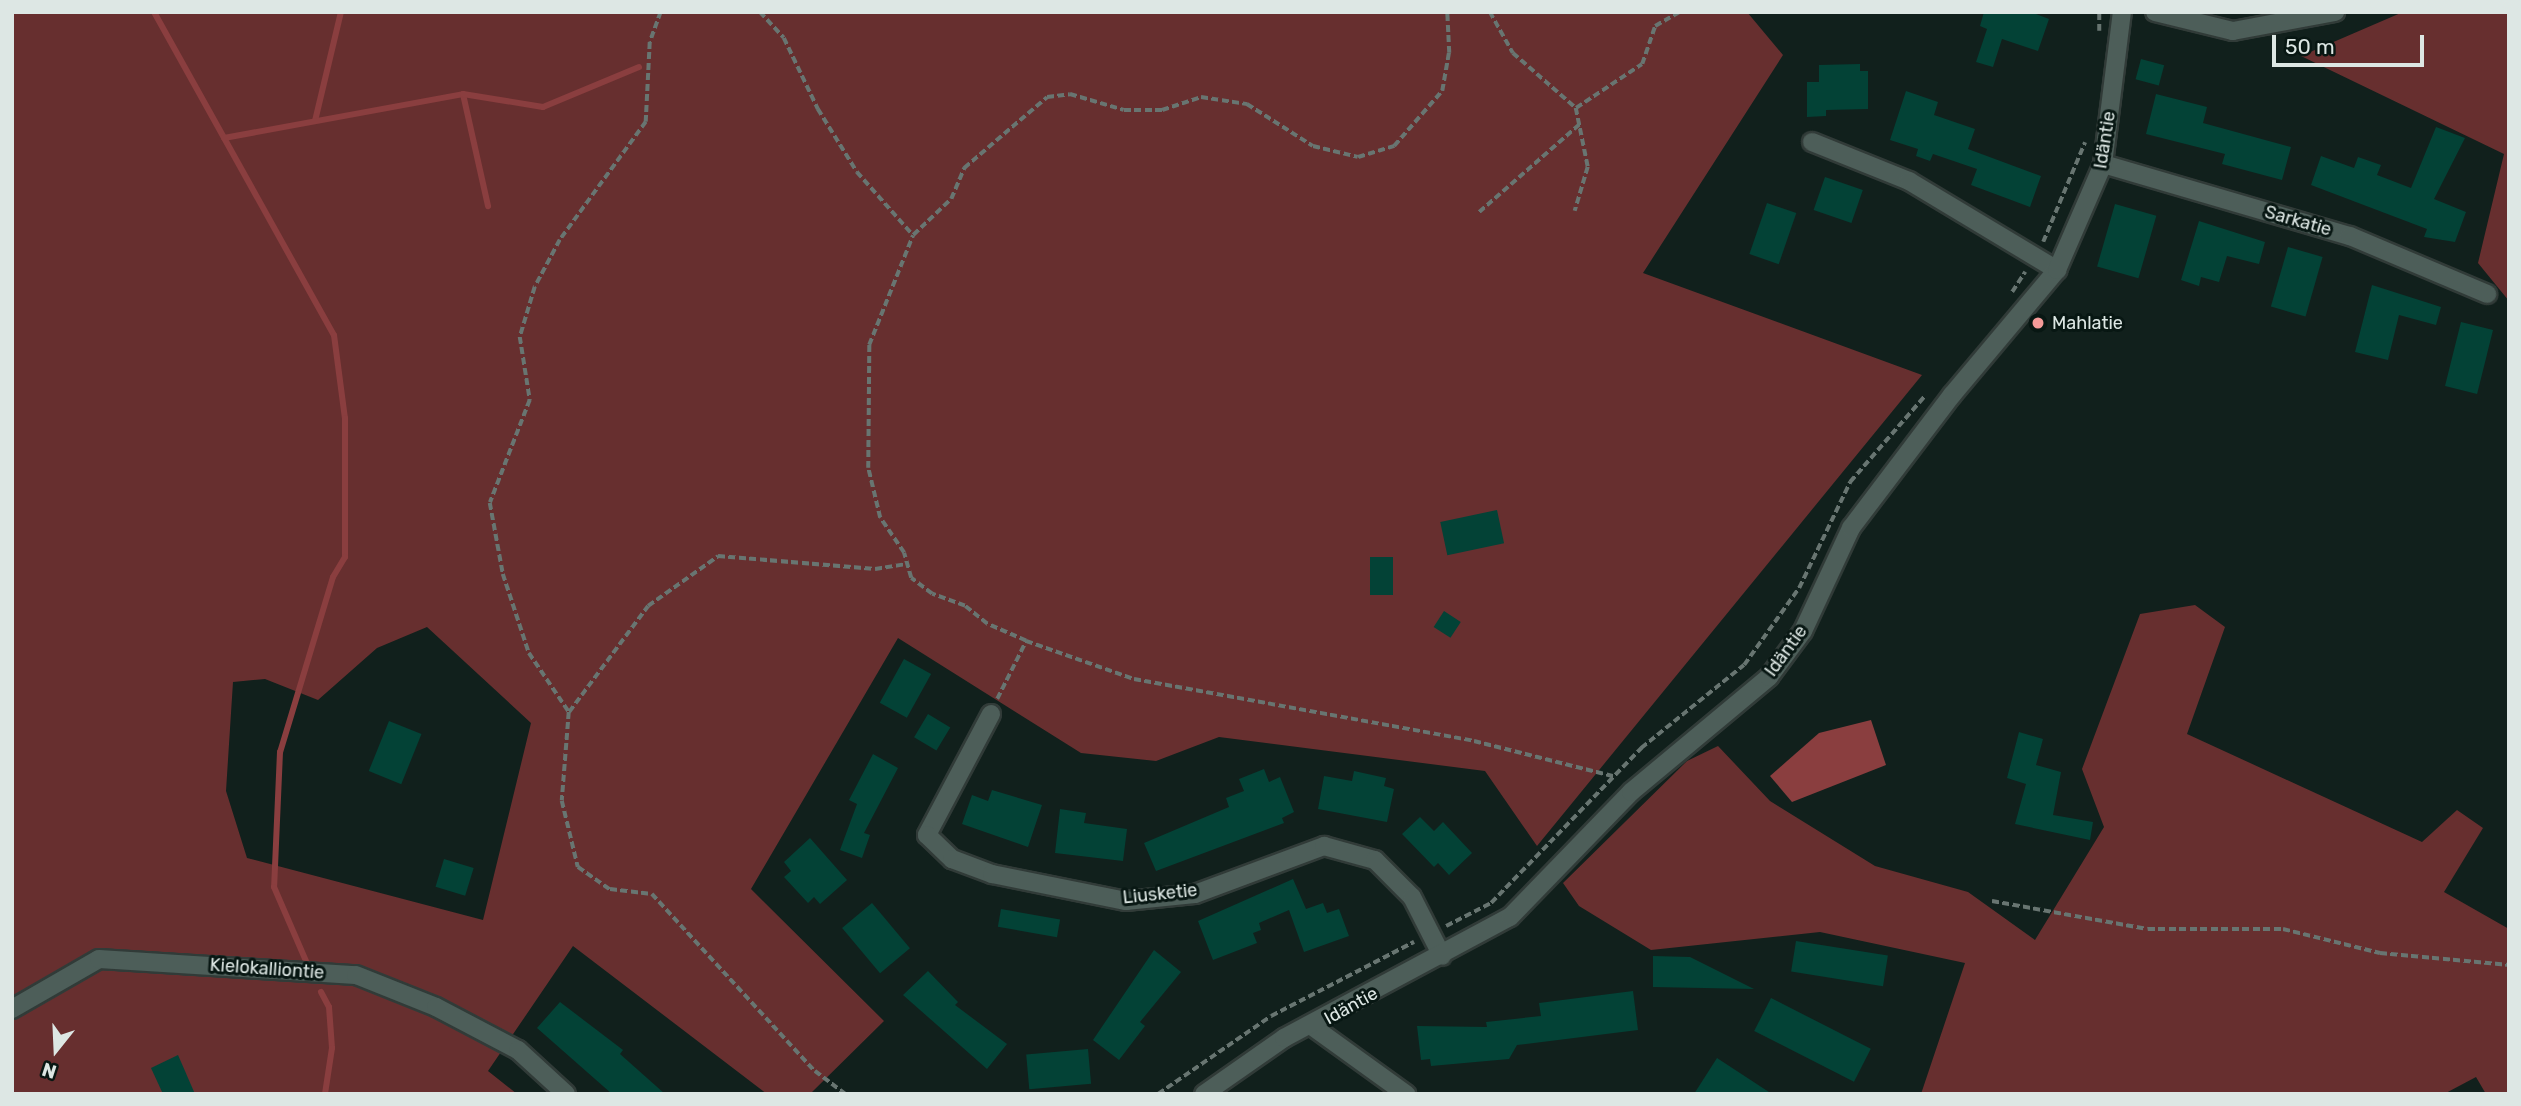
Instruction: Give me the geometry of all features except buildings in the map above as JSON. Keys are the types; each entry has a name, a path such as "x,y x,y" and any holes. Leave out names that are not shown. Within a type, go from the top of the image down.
{"street":[{"name":"Idäntie","path":"1204,1094 1284,1038 1313,1027 1510,917 1631,792 1769,677 1803,631 1851,528 1951,395 2057,270 2104,164 2122,12"},
{"path":"2155,12 2233,31 2335,12"},
{"path":"1812,142 1909,181 2057,270"},
{"name":"Sarkatie","path":"2104,164 2350,236 2487,294"},
{"name":"Liusketie","path":"990,714 927,835 951,859 992,874 1126,901 1195,894 1324,846 1375,860 1412,897 1442,956"},
{"name":"Kielokalliontie","path":"12,1009 99,959 356,975 436,1007 518,1050 566,1094"},
{"path":"1313,1027 1406,1094"}],"path":[{"path":"569,712 528,653 503,574 490,503 530,400 520,337 535,287 560,240 646,122 650,42 661,12"},
{"path":"760,12 784,37 818,110 857,172 913,235"},
{"path":"1447,12 1449,53 1442,90 1394,146 1358,157 1325,149 1247,104 1201,97 1162,110 1124,110 1070,94 1046,97 964,168 951,199 913,235 869,345 865,443 880,519 907,563 911,578 932,594 1026,641 1134,679 1474,741 1616,777"},
{"path":"1490,12 1513,53 1576,108 1588,167 1574,211"},
{"path":"1576,108 1642,64 1655,26 1679,12"},
{"path":"2099,12 2099,40"},
{"path":"1479,212 1580,124"},
{"path":"2004,302 2035,259 2089,131"},
{"path":"1158,1094 1271,1016 1491,903 1672,720 1744,665 1799,588 1850,482 1928,393"},
{"path":"845,1094 815,1071 652,894 610,889 578,867 562,801 569,712 648,606 718,556 875,569 907,563"},
{"path":"990,714 1026,641"},
{"path":"1992,901 2148,929 2283,929 2380,953 2509,965"}],"shaded area":[{"path":"12,12 1747,12 1783,55 1643,273 1922,375 1537,846 1485,771 1219,737 1156,761 1081,753 898,638 751,889 884,1021 810,1094 767,1094 573,946 488,1071 517,1094 12,1094","holes":["427,627 531,723 483,920 247,858 226,791 233,682 265,679 318,700 377,648"]},
{"path":"2403,12 2509,12 2509,301 2478,263 2504,154 2301,56"},
{"path":"2195,605 2225,627 2187,734 2422,842 2457,810 2483,828 2444,892 2509,929 2509,1094 2486,1094 2476,1077 2444,1094 1921,1094 1965,963 1820,932 1651,950 1579,906 1563,883 1687,761 1718,746 1770,801 1875,866 1968,892 2035,940 2104,827 2082,769 2140,614"},
{"path":"1871,720 1886,765 1792,802 1770,776 1819,733"}],"waterway":[{"path":"154,12 334,335 345,418 345,557 333,577 280,752 274,887 306,961"},
{"path":"315,121 341,12"},
{"path":"224,138 463,94 543,107 639,67"},
{"path":"463,94 488,206"},
{"path":"321,992 329,1007 332,1048 325,1094"}],"place":[{"name":"Mahlatie","path":"2038,323"}]}
